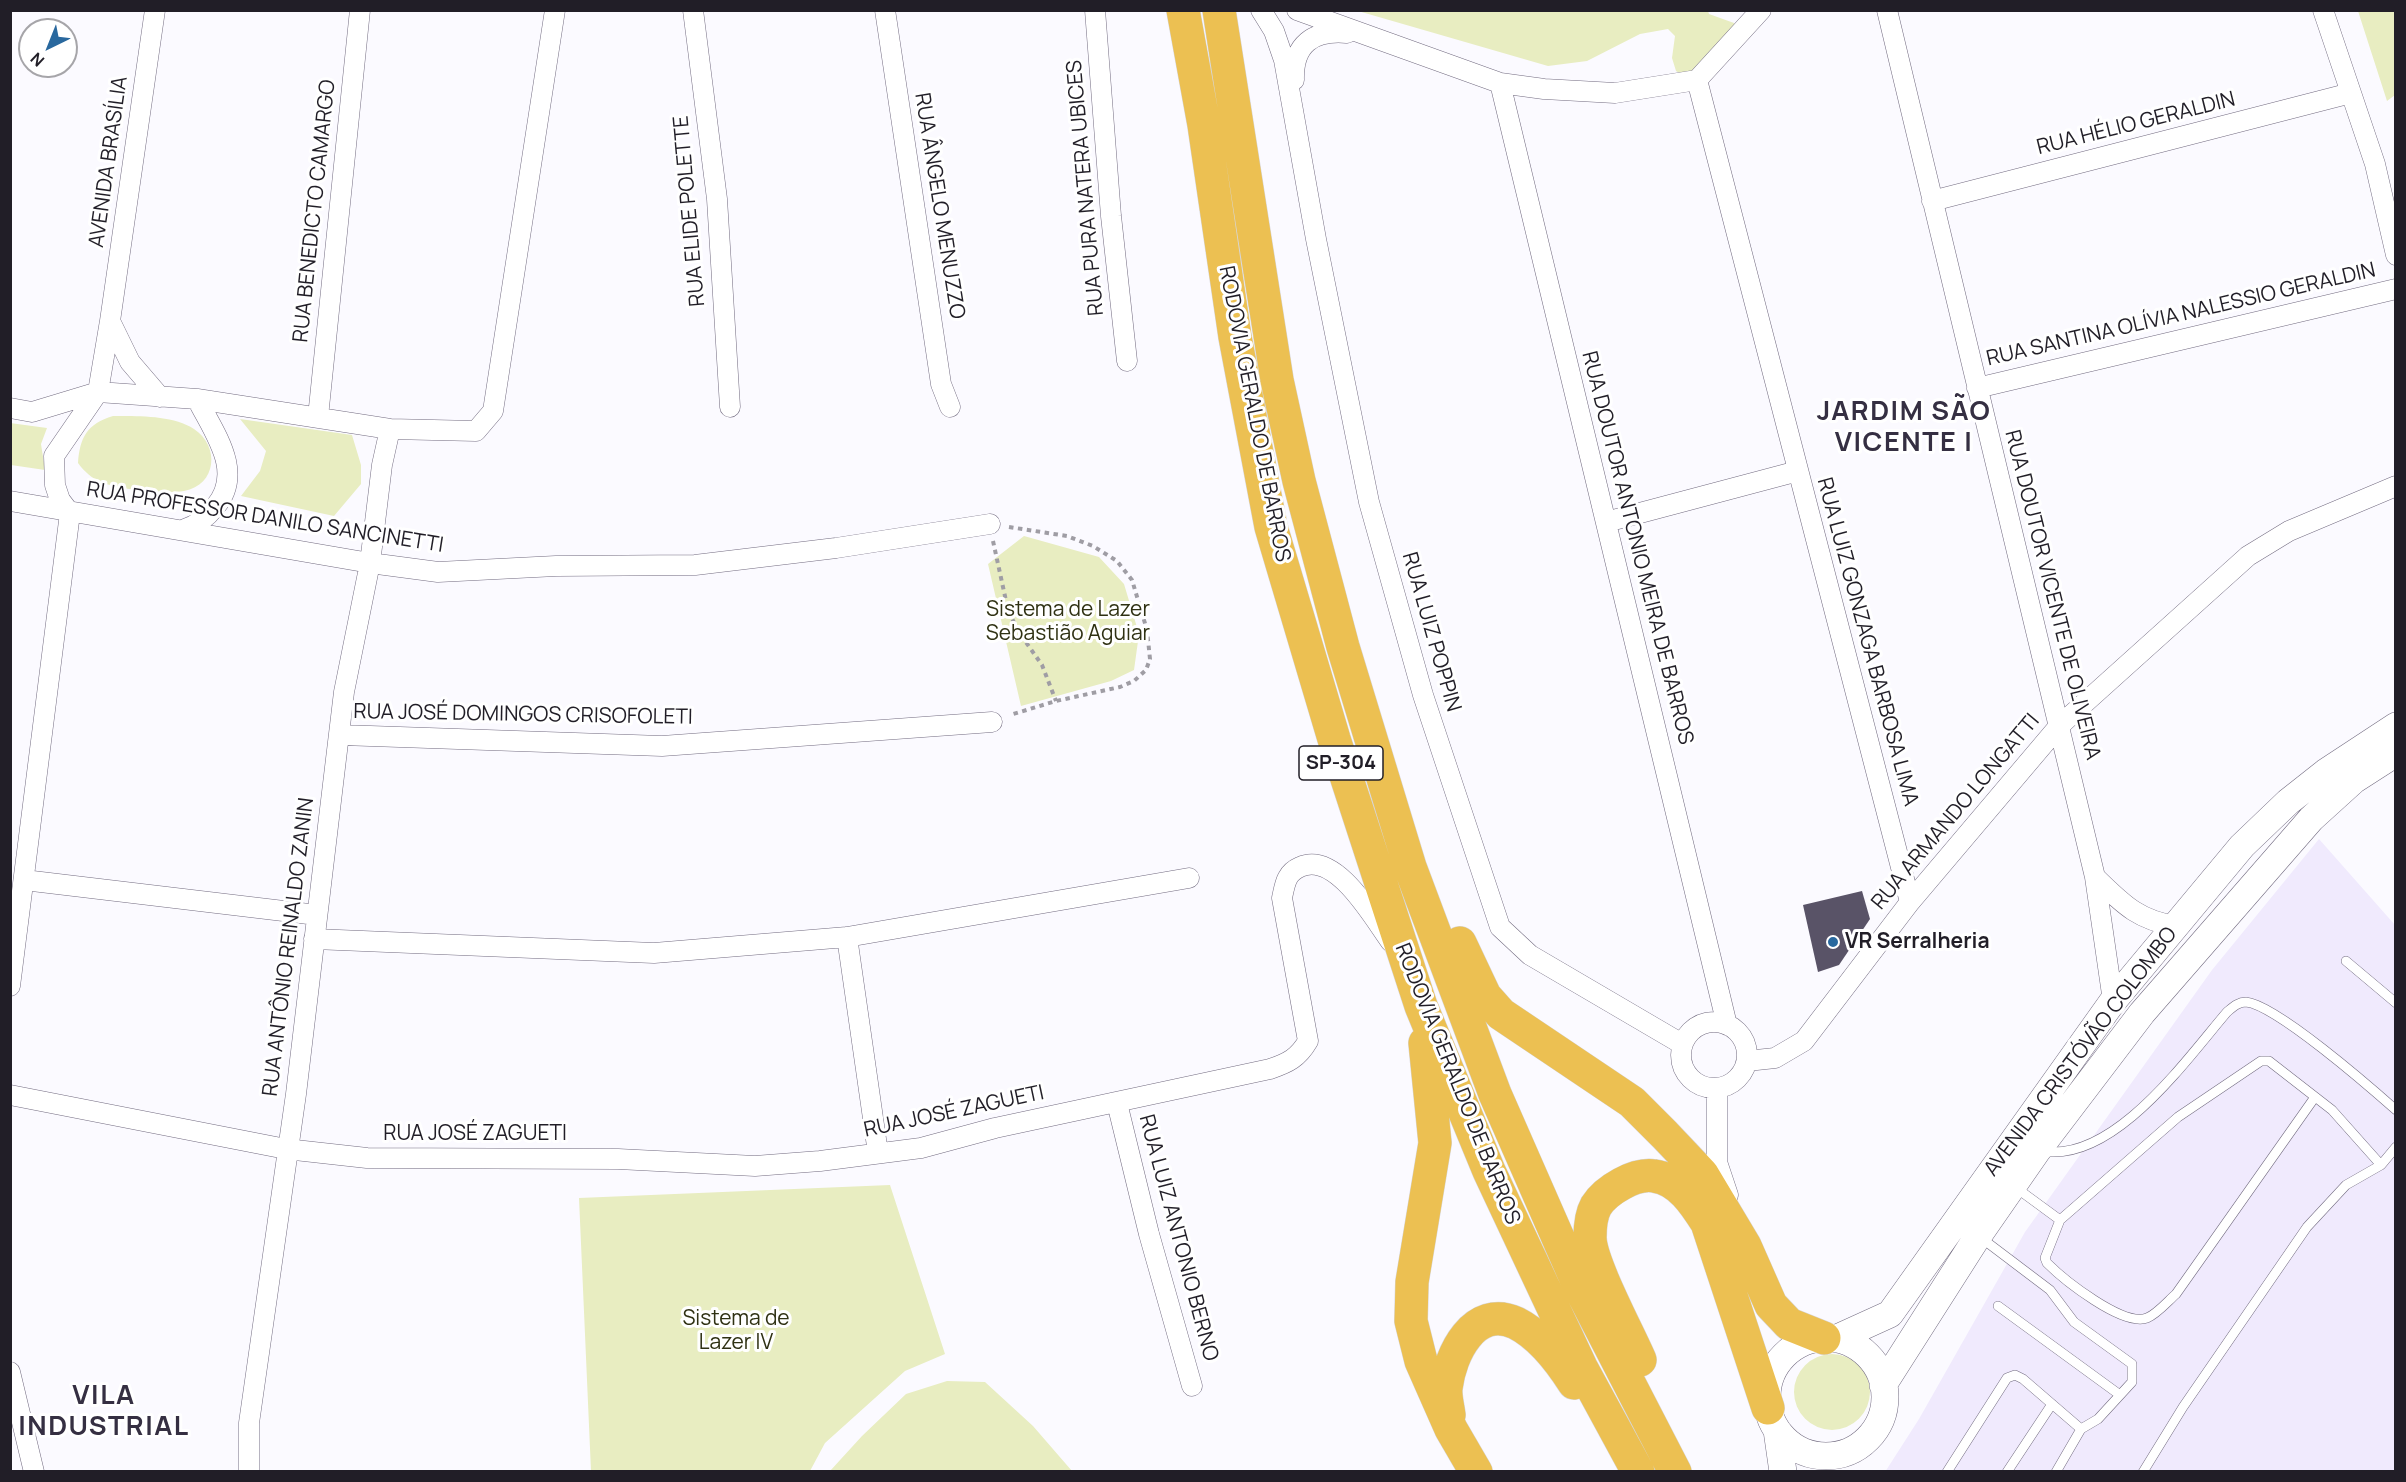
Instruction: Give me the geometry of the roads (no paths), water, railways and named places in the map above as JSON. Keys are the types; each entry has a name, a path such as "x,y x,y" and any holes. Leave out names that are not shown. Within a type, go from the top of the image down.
{"highway":[{"name":"RODOVIA GERALDO DE BARROS","path":"1184,10 1204,125 1235,337 1271,527 1334,739 1421,1006 1508,1213 1581,1367 1638,1472"},
{"name":"RODOVIA GERALDO DE BARROS","path":"1219,10 1276,380 1302,492 1343,647 1410,867 1495,1094 1581,1290 1675,1472"},
{"path":"1359,697 1394,771 1429,870 1471,970 1485,996 1501,1014 1632,1102 1702,1174 1745,1246 1771,1305 1790,1324 1830,1338"},
{"path":"1421,1006 1435,1143 1412,1282 1412,1321 1421,1361 1451,1429 1476,1472"},
{"path":"1689,1472 1592,1252 1590,1238 1592,1217 1596,1206 1615,1188 1632,1179 1654,1176 1673,1183 1692,1199 1707,1223 1723,1265 1773,1419"},
{"path":"1451,1429 1446,1389 1456,1352 1471,1329 1491,1320 1504,1320 1530,1332 1565,1369 1633,1472"}],"main road":[{"name":"AVENIDA CRISTÓVÃO COLOMBO","path":"1830,1338 1890,1314 2001,1178 2113,1001 2242,846 2288,802 2334,765 2396,726"},
{"name":"AVENIDA CRISTÓVÃO COLOMBO","path":"1883,1386 1978,1236 2001,1178 2037,1151 2142,1013 2311,819 2354,780 2396,753"},
{"path":"1783,1472 1767,1391 1771,1375 1779,1360 1799,1345 1830,1338 1852,1344 1867,1355 1877,1369 1883,1386 1884,1405 1878,1425 1841,1472"},
{"path":"1773,1419 1791,1444 1809,1453 1830,1456 1849,1451 1862,1443"}],"street":[{"name":"RUA BENEDICTO CAMARGO","path":"318,417 360,10"},
{"path":"10,408 32,412 98,392 197,399 390,429 476,431 493,411 555,10"},
{"name":"RUA ELIDE POLETTE","path":"693,10 717,199 730,407"},
{"name":"RUA ÂNGELO MENUZZO","path":"885,10 941,384 950,407"},
{"name":"RUA PURA NATERA UBICES","path":"1095,10 1110,216 1127,361"},
{"name":"RUA LUIZ POPPIN","path":"1261,10 1274,31 1284,60 1316,240 1369,502 1423,695 1500,927 1530,955 1682,1044"},
{"path":"1297,10 1500,83 1544,89 1615,93 1697,80 1761,10"},
{"name":"RUA DOUTOR VICENTE DE OLIVEIRA","path":"1887,10 2095,877 2113,1001"},
{"path":"2323,10 2375,164 2396,255"},
{"name":"AVENIDA BRASÍLIA","path":"70,513 60,500 55,485 54,456 98,392 154,11"},
{"name":"RUA LUIZ POPPIN","path":"1298,130 1293,65 1299,52 1313,37 1328,32 1365,34"},
{"name":"RUA LUIZ GONZAGA BARBOSA LIMA","path":"1697,80 1910,902"},
{"name":"RUA DOUTOR ANTONIO MEIRA DE BARROS","path":"1500,83 1727,1025"},
{"name":"RUA HÉLIO GERALDIN","path":"1932,201 2351,93"},
{"name":"RUA SANTINA OLÍVIA NALESSIO GERALDIN","path":"1977,387 2396,289"},
{"path":"110,321 130,362 160,397"},
{"path":"185,529 195,526 221,500 229,471 226,455 197,399"},
{"name":"RUA ANTÔNIO REINALDO ZANIN","path":"249,1472 249,1423 261,1350 286,1149 296,1094 341,735 344,692 370,563 382,465 390,429"},
{"path":"1606,522 1798,471"},
{"name":"RUA ARMANDO LONGATTI","path":"1747,1061 1775,1058 1804,1041 1910,902 2059,726 2248,556 2289,531 2396,486"},
{"name":"RUA PROFESSOR DANILO SANCINETTI","path":"10,501 70,513 185,529 370,563 438,572 556,566 695,565 836,548 990,524"},
{"path":"10,986 70,513"},
{"name":"RUA JOSÉ DOMINGOS CRISOFOLETI","path":"341,735 662,746 992,722"},
{"name":"RUA JOSÉ ZAGUETI","path":"10,1095 286,1149 367,1158 618,1158 755,1166 820,1161 921,1148 995,1128 1270,1069 1289,1062 1301,1053 1308,1041 1282,898 1286,879 1295,869 1306,864 1321,866 1336,873 1352,888 1406,964"},
{"path":"2095,877 2126,908 2138,915 2176,926"},
{"path":"314,939 654,952 847,937 1189,878"},
{"path":"24,880 317,915"},
{"path":"847,937 878,1153"},
{"path":"1706,1023 1727,1025 1744,1039 1747,1061 1737,1080 1717,1089 1696,1084 1682,1066 1682,1044 1687,1035 1706,1023"},
{"path":"1717,1089 1717,1162 1745,1246"},
{"name":"RUA LUIZ ANTONIO BERNO","path":"1117,1103 1149,1234 1192,1386"},
{"path":"10,1372 34,1472"}],"lane":[{"path":"2346,961 2396,1002"},
{"path":"2037,1151 2056,1154 2105,1138 2157,1092 2237,1003 2254,1005 2276,1015 2364,1082 2396,1110"},
{"path":"2315,1097 2176,1294 2147,1318 2133,1319 2108,1310 2045,1258 2060,1220 2178,1117 2261,1061 2269,1061 2332,1110 2381,1165"},
{"path":"2143,1472 2183,1407 2307,1227 2346,1185 2381,1165 2396,1147"},
{"path":"2001,1178 2060,1220"},
{"path":"1978,1236 2050,1290 2074,1322 2132,1364 2134,1373 2132,1382 2098,1419 2081,1429 2056,1472"},
{"path":"2050,1290 2062,1274"},
{"path":"1998,1306 2120,1395"},
{"path":"1947,1472 2007,1378 2015,1375 2023,1379 2081,1429"},
{"path":"2007,1472 2052,1404"}],"place":[{"name":"VR Serralheria","path":"1833,942"}],"district":[{"name":"JARDIM SÃO VICENTE I","path":"1904,428"},
{"name":"VILA INDUSTRIAL","path":"104,1412"}],"park label":[{"name":"Sistema de Lazer Sebastião Aguiar","path":"1068,622"},
{"name":"Sistema de Lazer IV","path":"736,1331"}]}
